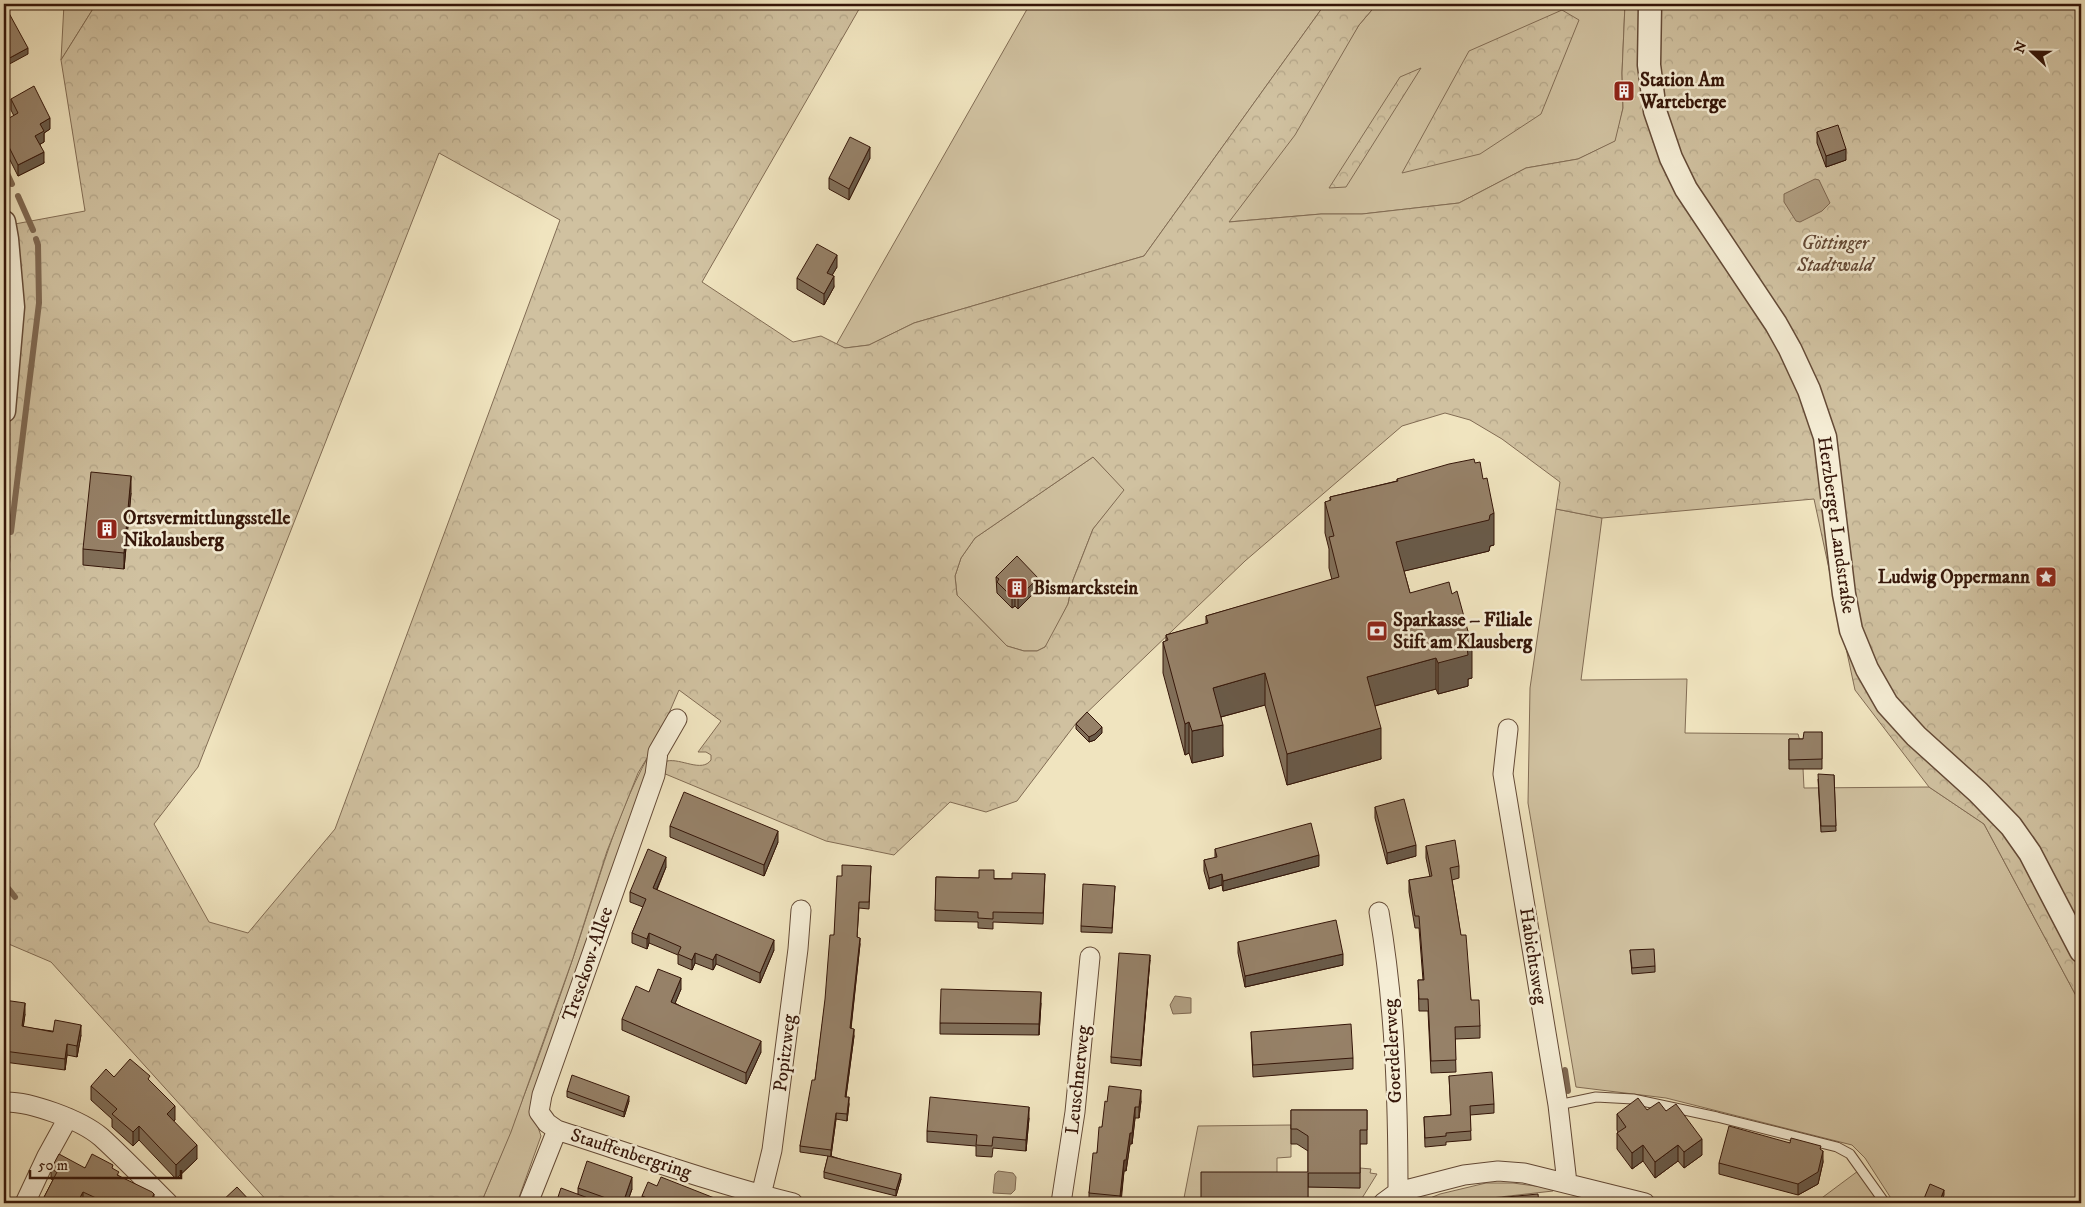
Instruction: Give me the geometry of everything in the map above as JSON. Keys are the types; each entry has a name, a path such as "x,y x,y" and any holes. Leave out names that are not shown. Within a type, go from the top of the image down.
{"street":[{"name":"Herzberger Landstraße","path":"1650,4 1649,65 1655,111 1672,158 1686,189 1790,348 1819,418 1825,437 1844,594 1851,630 1868,669 1887,704 1916,736 1978,792 2011,826 2030,853 2081,951"},
{"path":"4,222 13,307 4,411"},
{"name":"Tresckow-Allee","path":"557,1130 547,1123 538,1112 542,1095 655,775 658,752 677,719"},
{"name":"Habichtsweg","path":"1508,729 1503,774 1558,1106 1567,1183"},
{"name":"Popitzweg","path":"761,1195 772,1150 797,958 801,910"},
{"name":"Goerdelerweg","path":"1379,912 1387,959 1407,1194"},
{"name":"Leuschnerweg","path":"1061,1203 1075,1112 1090,957"},
{"path":"4,1102 39,1107 68,1118 100,1136 168,1203"},
{"path":"25,1203 46,1156 68,1118"},
{"path":"528,1203 557,1130"},
{"name":"Stauffenbergring","path":"557,1130 652,1160 719,1184 793,1203"},
{"path":"1384,1203 1464,1176 1498,1171 1524,1173 1645,1203"}],"lane":[{"path":"1558,1106 1596,1097 1633,1099 1717,1117 1838,1147 1850,1154 1885,1203"}],"green space":[{"path":"64,4 96,4 61,60"},
{"name":"Göttinger Stadtwald","path":"96,4 862,4 702,282 793,342 821,336 845,348 869,345 914,323 1144,256 1325,4 1377,4 1359,25 1295,135 1229,222 1321,214 1362,214 1459,203 1526,168 1578,159 1615,141 1623,108 1622,73 1625,4 2081,4 2081,1005 1984,824 1929,787 1855,690 1814,499 1602,518 1556,509 1560,482 1502,439 1470,420 1445,413 1402,426 1245,561 1077,722 1017,801 986,812 950,802 894,855 826,841 663,773 663,767 667,761 679,761 697,765 707,764 711,760 711,755 706,752 698,752 721,721 679,690 656,743 638,773 607,851 573,958 511,1132 481,1203 269,1203 51,962 4,942 4,226 85,211 61,60","holes":["439,153 560,220 335,829 248,933 209,922 154,824 198,767","1093,457 1124,490 1093,529 1073,580 1068,604 1045,647 1037,651 1024,651 1007,646 957,595 955,576 961,558 975,538"]},
{"path":"1030,4 1325,4 1144,256 914,323 869,345 845,348 836,345"},
{"path":"1377,4 1625,4 1622,73 1623,108 1616,141 1578,159 1526,168 1459,203 1362,214 1321,214 1228,222 1255,187 1359,25"},
{"path":"1562,10 1579,20 1541,114 1480,154 1402,173 1469,51"},
{"path":"1421,68 1346,187 1329,188 1400,77"},
{"path":"1093,457 1125,490 1093,529 1073,580 1068,604 1045,647 1037,651 1024,651 1007,646 957,595 955,576 961,558 975,538"},
{"path":"1556,509 1602,518 1581,680 1687,679 1685,733 1798,734 1802,748 1804,788 1929,787 1984,824 2081,1005 2081,1203 1894,1203 1865,1158 1852,1145 1666,1098 1576,1087 1528,803 1530,688"},
{"path":"656,743 533,1112 541,1136 517,1203 481,1203 541,1051 619,821 642,768"},
{"path":"1291,1125 1291,1157 1277,1158 1277,1187 1201,1203 1183,1203 1198,1126"},
{"path":"1360,1168 1371,1169 1370,1173 1377,1174 1359,1203 1308,1203 1308,1187 1360,1188"},
{"path":"1858,1171 1879,1203 1815,1203"},
{"path":"1486,1183 1513,1183 1550,1188 1553,1191 1447,1203 1418,1203 1440,1194"}],"shaded area":[{"path":"1815,179 1819,180 1830,203 1822,211 1800,222 1796,221 1784,202 1784,194"},
{"path":"1175,996 1191,998 1191,1013 1173,1014 1170,1005"},
{"path":"998,1171 1013,1173 1016,1177 1015,1190 1011,1194 993,1193 995,1174"}],"building":[{"path":"4,4 28,48 4,61"},
{"path":"34,86 50,118 40,124 44,131 35,136 44,152 18,165 4,137 4,121 18,113 11,99"},
{"path":"1838,125 1846,149 1826,156 1817,132"},
{"path":"850,137 870,147 849,189 829,178"},
{"path":"817,244 837,255 827,273 834,276 824,294 797,278"},
{"path":"1474,459 1475,463 1480,462 1483,479 1487,478 1494,513 1490,515 1489,520 1396,542 1410,593 1449,582 1452,594 1457,591 1472,646 1467,648 1468,655 1438,663 1436,658 1367,677 1381,728 1287,754 1265,673 1213,688 1223,725 1192,731 1189,722 1185,724 1163,642 1168,640 1166,635 1208,623 1206,616 1339,577 1329,537 1334,536 1325,502 1331,500 1330,497 1398,481 1397,479"},
{"name":"Ortsvermittlungsstelle Nikolausberg","path":"91,472 131,476 124,553 83,549"},
{"path":"1017,556 1038,578 1018,598 1015,595 1012,597 997,582 999,579 996,577"},
{"path":"1087,712 1102,727 1089,737 1076,724"},
{"path":"1804,732 1822,732 1822,759 1789,760 1789,739 1803,739"},
{"path":"1818,774 1834,775 1836,826 1821,826"},
{"path":"684,792 778,831 764,865 670,826"},
{"path":"1404,799 1416,845 1387,853 1375,807"},
{"path":"1311,823 1319,855 1223,881 1222,874 1209,878 1204,860 1217,857 1215,849"},
{"path":"1455,840 1459,866 1450,868 1461,935 1466,935 1471,1000 1479,1000 1480,1026 1455,1027 1456,1060 1431,1061 1428,999 1419,999 1418,980 1424,980 1419,916 1415,916 1409,880 1432,876 1426,846"},
{"path":"648,849 666,857 653,888 774,940 760,973 716,954 713,960 695,953 692,960 678,954 681,947 649,933 647,939 632,933 646,899 630,892"},
{"path":"842,865 871,866 869,902 859,902 857,937 860,938 850,1028 854,1029 845,1097 849,1097 847,1114 836,1113 831,1150 800,1146 812,1080 815,1080 825,999 830,935 834,935 837,876 842,876"},
{"path":"979,870 994,870 994,879 1012,879 1012,873 1045,874 1043,913 993,912 993,919 978,918 978,912 935,910 936,877 979,878"},
{"path":"1083,884 1115,886 1112,928 1081,926"},
{"path":"1336,920 1343,954 1245,976 1238,942"},
{"path":"1654,949 1655,966 1632,968 1630,950"},
{"path":"1119,953 1150,955 1141,1060 1111,1057"},
{"path":"658,969 681,978 671,1002 761,1041 746,1073 622,1019 636,986 649,992"},
{"path":"941,989 1041,992 1039,1024 940,1023"},
{"path":"4,1000 25,1003 22,1026 53,1032 55,1020 81,1025 77,1046 67,1044 65,1059 4,1051"},
{"path":"1351,1024 1353,1058 1253,1065 1251,1032"},
{"path":"130,1059 150,1076 148,1079 175,1106 167,1114 197,1145 176,1165 139,1126 133,1132 112,1114 117,1109 91,1086 106,1069 114,1077"},
{"path":"1492,1072 1494,1104 1470,1106 1471,1131 1446,1133 1446,1136 1425,1138 1424,1117 1451,1115 1449,1076"},
{"path":"572,1075 629,1096 624,1112 567,1091"},
{"path":"1109,1086 1141,1090 1139,1107 1135,1107 1132,1133 1130,1133 1126,1160 1124,1160 1120,1196 1089,1193 1093,1153 1097,1153 1099,1127 1102,1127"},
{"path":"930,1097 1029,1107 1026,1140 993,1137 992,1146 976,1145 977,1135 927,1131"},
{"path":"1638,1098 1647,1110 1659,1102 1666,1111 1676,1104 1702,1139 1684,1152 1678,1145 1655,1162 1643,1145 1632,1153 1617,1133 1626,1127 1617,1114"},
{"path":"1291,1110 1367,1110 1367,1130 1360,1130 1360,1173 1308,1173 1308,1203 1201,1203 1201,1172 1308,1172 1308,1136 1297,1129 1291,1129"},
{"path":"1729,1126 1790,1143 1791,1138 1821,1146 1820,1149 1823,1151 1818,1172 1798,1184 1719,1163"},
{"path":"59,1154 85,1168 92,1154 113,1165 112,1168 119,1172 117,1175 152,1192 154,1194 150,1202 154,1203 107,1203 83,1192 77,1203 41,1203 57,1172 51,1169"},
{"path":"828,1156 901,1174 896,1190 824,1172"},
{"path":"587,1161 632,1177 623,1203 578,1188"},
{"path":"661,1177 727,1203 660,1203 642,1196 648,1182 657,1186"},
{"path":"1930,1184 1944,1190 1939,1203 1923,1201"},
{"path":"237,1187 252,1203 220,1203"},
{"path":"561,1188 588,1198 586,1203 556,1203"},
{"path":"1538,1194 1539,1203 1455,1203 1455,1202"}],"waterway":[{"path":"4,167 12,184"},
{"path":"18,196 33,230"},
{"path":"11,532 39,303 38,245 36,239"},
{"path":"4,587 8,555"},
{"path":"4,883 15,897"},
{"path":"1565,1070 1568,1091"}],"place":[{"name":"Station Am Warteberge","path":"1624,91"},
{"name":"Ortsvermittlungsstelle Nikolausberg","path":"107,529"},
{"name":"Ludwig Oppermann","path":"2046,577"},
{"name":"Bismarckstein","path":"1017,588"},
{"name":"Sparkasse – Filiale Stift am Klausberg","path":"1377,631"}]}
